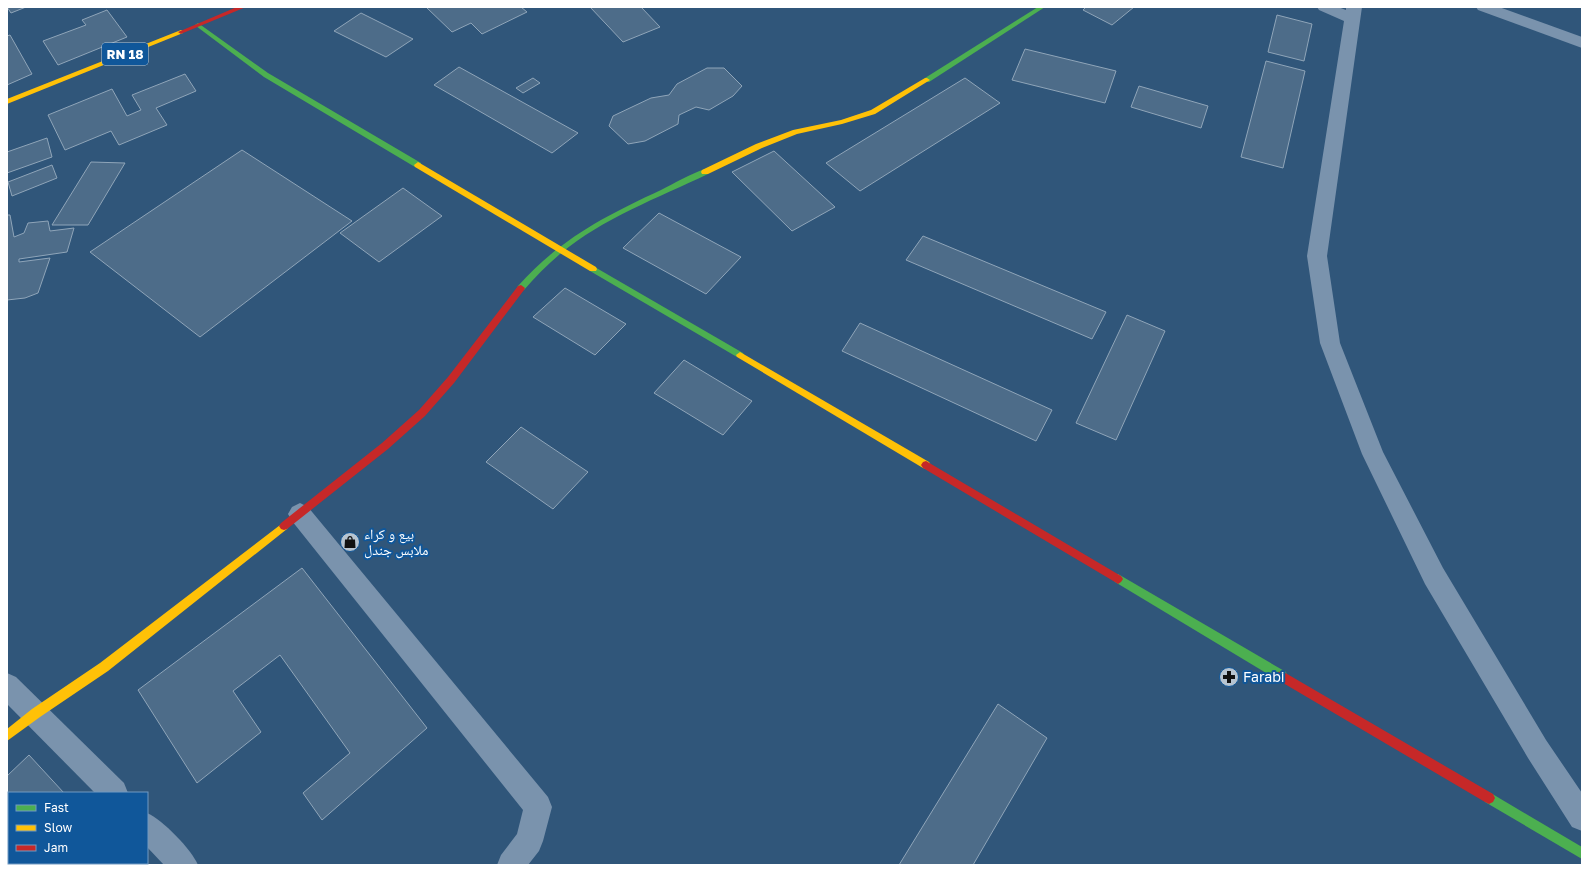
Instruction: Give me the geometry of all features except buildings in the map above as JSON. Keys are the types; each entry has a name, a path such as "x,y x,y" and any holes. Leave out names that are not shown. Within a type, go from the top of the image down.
{"street":[{"name":"RN 18","path":"7,102 243,7"},
{"path":"7,736 104,667 385,446 422,412 451,380 526,281 559,249 606,221 759,146 796,132 842,122 873,112 1042,7"},
{"path":"1325,7 1353,13 1317,256 1330,343 1373,454 1434,576 1537,749 1582,817"},
{"path":"1484,7 1582,43"},
{"path":"198,25 266,75 1582,853"},
{"path":"300,514 538,807 530,842 512,865"},
{"path":"7,686 113,792"},
{"path":"148,828 184,865"}],"traffic: fast":[{"path":"927,80 1042,7"},
{"path":"198,25 266,75 418,165"},
{"path":"521,288 538,268 559,250 582,235 631,207 705,172"},
{"path":"593,269 740,355"},
{"path":"1118,579 1282,676"},
{"path":"1489,798 1582,853"}],"traffic: slow":[{"path":"7,102 181,32"},
{"path":"705,172 759,146 796,132 842,122 873,112 927,80"},
{"path":"418,165 593,269"},
{"path":"740,355 926,465"},
{"path":"7,736 36,713 104,667 284,526"}],"traffic: jam":[{"path":"181,32 243,7"},
{"path":"284,526 385,446 422,413 451,380 521,288"},
{"path":"926,465 1118,579"},
{"path":"1282,676 1489,798"}],"place":[{"name":"بيع و كراء ملابس جندل","path":"350,542"},
{"name":"Farabi","path":"1229,677"}]}
